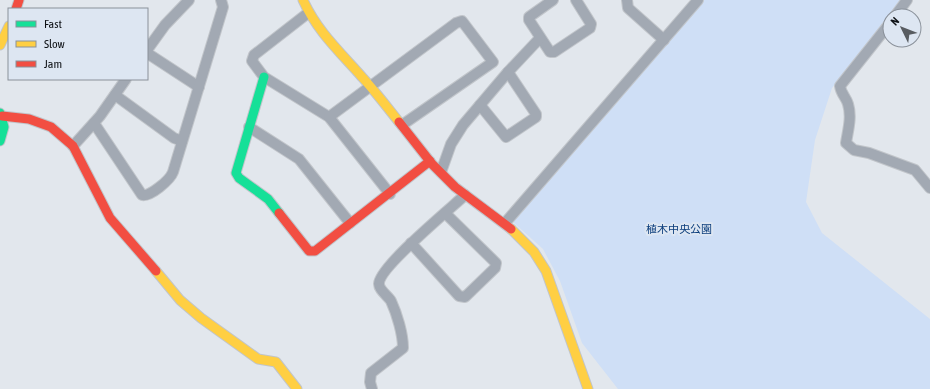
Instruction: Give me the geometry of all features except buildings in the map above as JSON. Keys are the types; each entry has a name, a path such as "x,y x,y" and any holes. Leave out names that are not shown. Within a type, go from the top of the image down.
{"street":[{"path":"148,50 165,25 189,0"},
{"path":"94,123 139,192 145,196 171,176 223,7 221,0"},
{"path":"303,0 308,13 335,49 370,86 430,161 455,187 505,223 534,252 545,268 588,389"},
{"path":"553,0 529,17 529,20 547,50 554,52 590,28 591,24 576,0"},
{"path":"627,0 628,8 664,40"},
{"path":"505,223 696,1"},
{"path":"308,13 252,57 252,61 264,77 330,117 390,194"},
{"path":"330,117 459,21 464,23 493,62 506,74 536,114 536,117 506,137 480,105"},
{"path":"0,45 8,28"},
{"path":"882,33 840,86 841,95 848,103 850,117 846,143 854,150 869,153 915,170 930,188"},
{"path":"441,172 455,137 506,74 540,38"},
{"path":"148,53 199,87"},
{"path":"402,125 493,62"},
{"path":"264,77 236,169 237,176 268,199 307,250 315,251 390,194 430,161"},
{"path":"73,146 94,123 125,80"},
{"path":"115,95 174,138 182,142"},
{"path":"0,141 4,127 1,114 28,119 51,127 73,146 110,218 180,300 201,318 258,359 276,362 297,389"},
{"path":"249,127 299,159 350,223"},
{"path":"372,389 370,382 371,373 403,348 393,306 380,287 379,280 394,259 465,194"},
{"path":"411,243 459,296 465,297 495,268 496,263 445,213"}],"green space":[{"name":"植木中央公園","path":"704,0 902,0 896,8 882,8 882,25 832,88 815,140 806,202 822,233 930,319 930,389 618,389 582,343 560,281 543,249 513,222"}],"traffic: fast":[{"path":"264,77 236,173 239,178 268,199 279,213"},
{"path":"0,113 4,127 0,141"}],"traffic: slow":[{"path":"303,0 315,22 322,31 337,50 372,88 399,122"},
{"path":"0,45 8,28"},
{"path":"511,229 534,252 546,271 588,389"},
{"path":"156,271 180,300 201,318 258,359 276,362 297,389"}],"traffic: jam":[{"path":"16,8 19,0"},
{"path":"2,116 29,119 51,127 73,146 110,218 156,271"},
{"path":"399,122 432,164 455,187 511,229"},
{"path":"279,213 309,251 315,251 430,161"}]}
